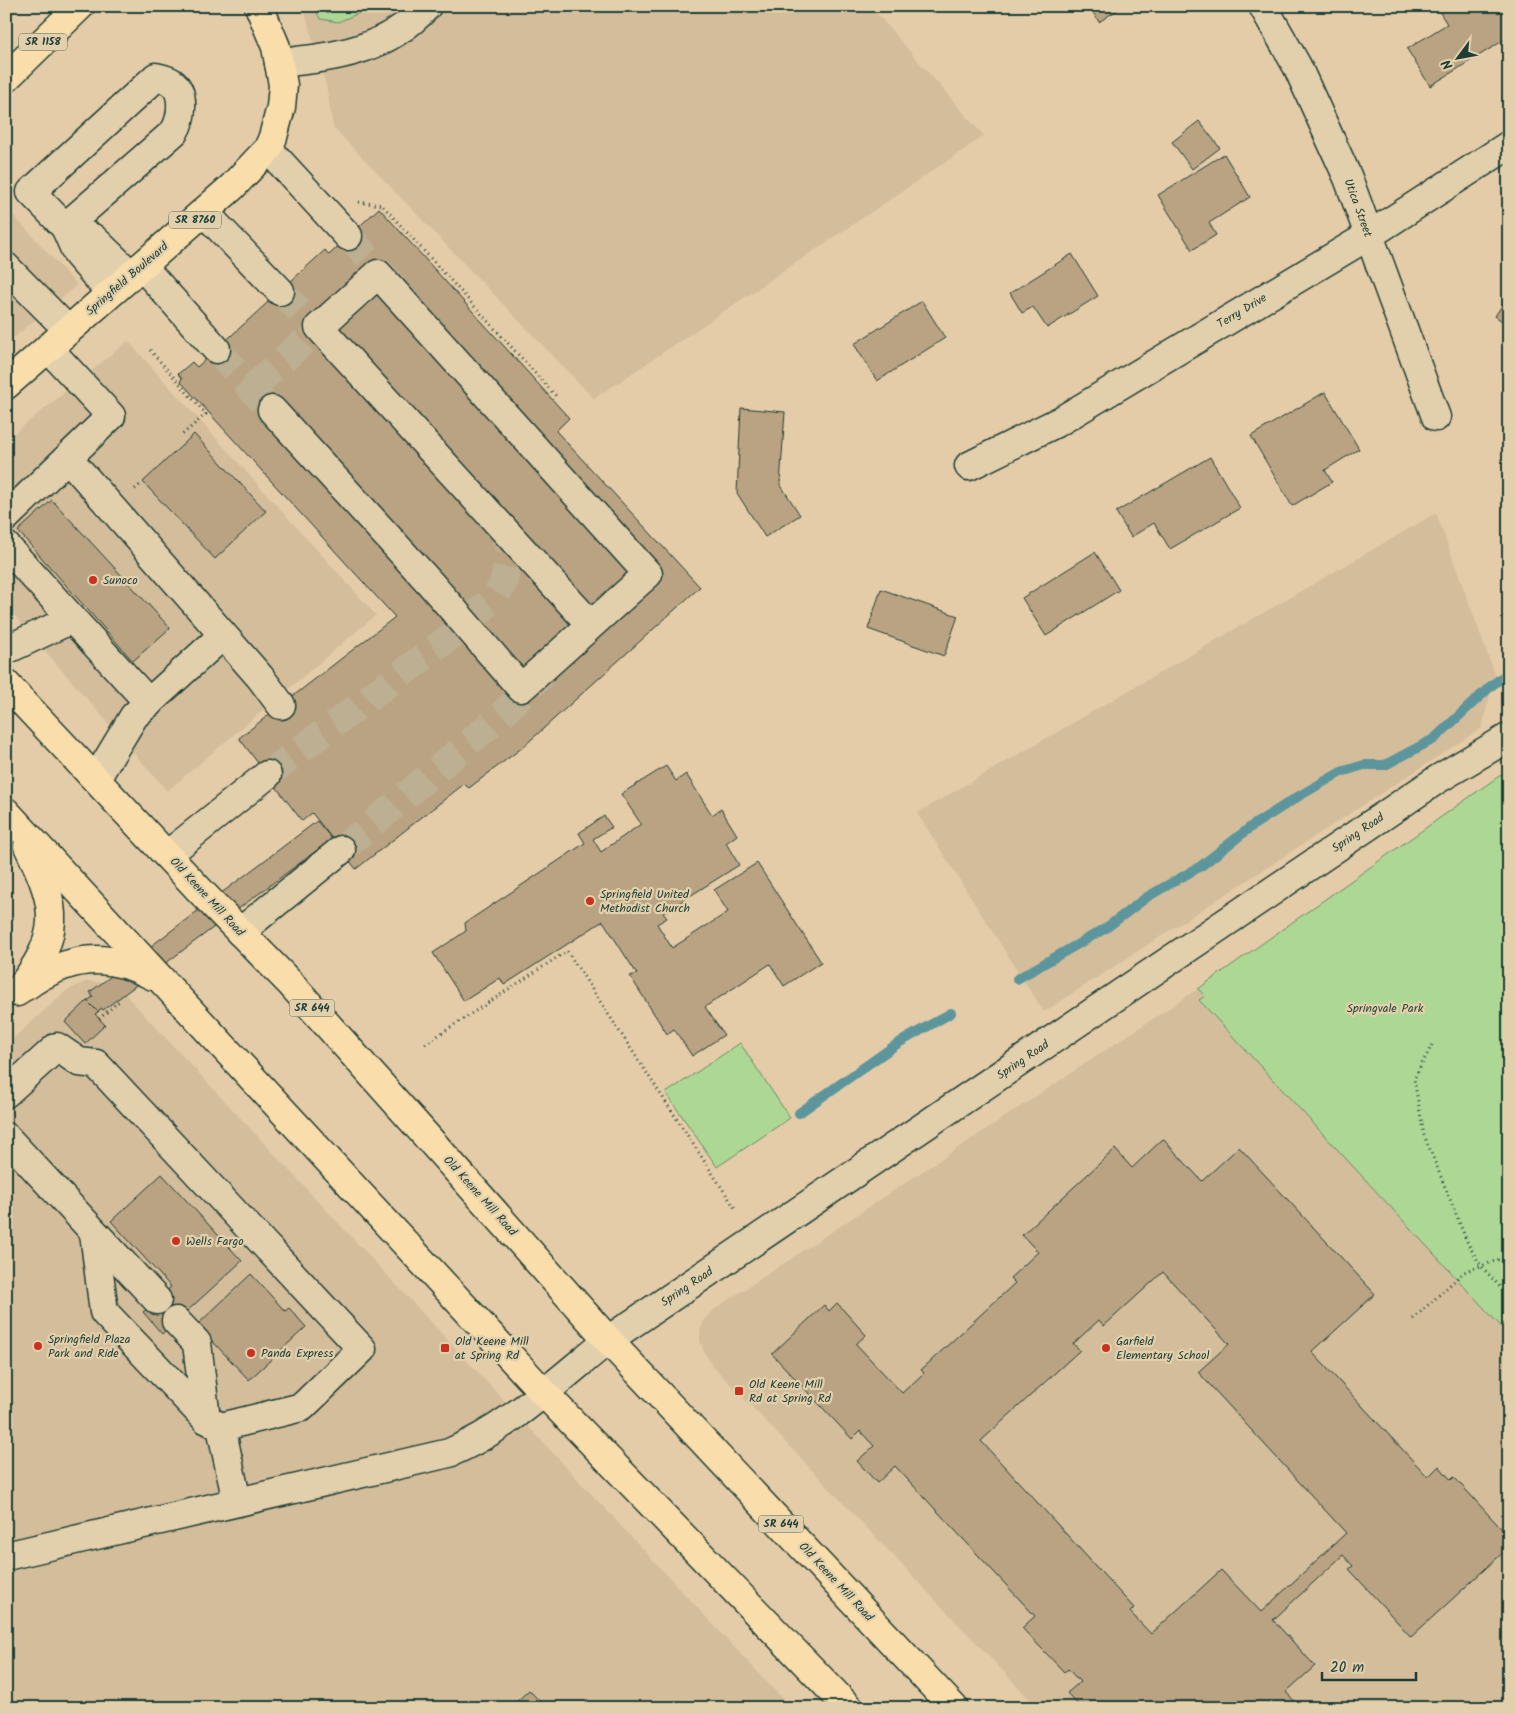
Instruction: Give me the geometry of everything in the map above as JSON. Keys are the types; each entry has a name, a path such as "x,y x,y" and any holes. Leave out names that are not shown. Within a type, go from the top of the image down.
{"main road":[{"name":"SR 1158","path":"6,78 80,6"},
{"name":"Springfield Boulevard","path":"6,385 110,292 137,271 204,212 250,170 268,149 281,107 283,85 276,47 259,6"},
{"name":"Old Keene Mill Road","path":"6,684 291,984 608,1340 954,1708"},
{"path":"12,818 543,1392 849,1708"},
{"path":"12,818 44,882 50,900 52,919 47,946 36,968 12,997"},
{"path":"12,997 42,974 56,968 96,959 123,962 163,982"}],"street":[{"path":"279,63 331,57 366,48 392,35 417,17 427,6"},
{"name":"Utica Street","path":"1263,6 1297,66 1348,178 1436,417"},
{"path":"65,228 174,132 181,121 180,93 172,82 156,77 31,192 65,228 77,254 110,292"},
{"name":"Terry Drive","path":"969,466 1060,421 1368,236 1509,145"},
{"path":"268,149 348,236"},
{"path":"204,212 280,291"},
{"path":"65,228 93,238 137,271 216,349"},
{"path":"6,267 110,416 6,517"},
{"path":"272,410 430,583 521,688 648,574 378,274 319,327 591,625"},
{"path":"68,458 281,706"},
{"path":"6,546 149,703"},
{"path":"6,650 72,619"},
{"path":"96,779 134,716 222,636"},
{"name":"Spring Road","path":"6,1556 448,1453 472,1444 499,1426 608,1340 1430,785 1509,737"},
{"path":"167,855 267,775"},
{"path":"240,932 341,850"},
{"path":"6,1093 57,1047 79,1062 96,1064 362,1349 302,1407 214,1423"},
{"path":"6,1137 157,1300"},
{"path":"94,1233 104,1312 214,1423"},
{"path":"176,1321 197,1343 214,1423 237,1502"}],"path":[{"path":"359,202 382,205 556,396"},
{"path":"150,350 206,414 182,435"},
{"path":"425,1044 567,951 735,1208"},
{"path":"99,1019 119,1001"},
{"path":"1432,1045 1414,1079 1424,1135 1468,1244 1481,1266 1509,1297"},
{"path":"1414,1318 1464,1272 1509,1256"}],"shaded area":[{"path":"301,6 870,6 984,136 594,399 333,127 326,85 306,16"},
{"path":"6,207 77,285 6,344"},
{"path":"128,341 376,615 167,791 6,606 6,440"},
{"path":"1436,513 1495,674 1482,728 1044,1012 917,813"},
{"path":"87,981 105,983 121,990 791,1708 6,1708 6,1045 66,991"},
{"name":"Garfield Elementary School","path":"1198,989 1509,1329 1509,1708 1038,1708 714,1367 705,1354 700,1341 700,1331 706,1317 718,1307"}],"green space":[{"path":"314,6 376,6 338,22 320,19"},
{"name":"Springvale Park","path":"1509,769 1509,1335 1199,1000 1205,996 1198,989"},
{"path":"740,1043 790,1118 717,1167 666,1093"}],"building":[{"path":"1089,6 1123,6 1099,22"},
{"path":"1436,6 1509,6 1509,37 1430,86 1407,49 1447,24"},
{"path":"1199,121 1220,148 1192,169 1172,142"},
{"path":"1224,154 1250,197 1209,223 1216,235 1192,250 1158,195"},
{"path":"379,208 569,418 556,431 700,587 523,747 469,788 464,784 356,869 312,813 302,821 239,738 395,617 180,381 182,379 178,374 192,362 197,367 325,250 329,255"},
{"path":"1072,254 1098,296 1047,328 1033,307 1022,313 1010,293"},
{"path":"1509,295 1509,326 1495,316"},
{"path":"922,301 945,338 877,381 854,344"},
{"path":"1325,392 1359,449 1325,470 1332,482 1292,506 1251,436"},
{"path":"741,408 785,412 780,484 800,515 765,537 737,493"},
{"path":"194,434 266,511 215,559 143,482"},
{"path":"1210,457 1240,508 1170,549 1154,523 1131,537 1116,512"},
{"name":"Sunoco","path":"52,500 170,628 133,661 18,531"},
{"path":"1095,552 1119,590 1046,636 1022,598"},
{"path":"881,589 958,616 944,656 868,629"},
{"name":"Springfield United Methodist Church","path":"666,766 676,781 686,774 712,815 721,809 737,835 726,843 739,865 663,913 667,918 657,924 672,948 728,912 714,890 757,863 821,962 784,986 770,964 705,1007 724,1035 692,1056 674,1029 667,1034 630,976 637,974 603,921 504,985 500,978 464,1001 433,953 466,931 465,923 585,843 579,833 604,816 612,827 593,839 601,852 641,824 621,794"},
{"path":"317,821 332,839 103,1010 101,1008 98,1012 87,1001 93,997 90,992"},
{"path":"87,1001 98,1012 95,1014 105,1025 85,1044 65,1022"},
{"path":"1163,1139 1202,1181 1239,1147 1375,1294 1312,1352 1428,1477 1439,1466 1451,1480 1454,1477 1509,1537 1509,1547 1411,1637 1349,1569 1353,1566 1343,1555 1273,1620 1315,1666 1286,1692 1301,1708 1081,1708 1067,1693 1080,1682 1068,1669 1064,1672 1022,1628 1035,1616 895,1466 877,1483 857,1461 874,1446 860,1431 852,1439 772,1354 824,1305 829,1311 837,1303 866,1335 856,1344 902,1393 924,1373 921,1370 1015,1283 1010,1278 1038,1252 1022,1235 1115,1149 1132,1168","holes":["1163,1272 1229,1344 1198,1372 1346,1533 1261,1612 1221,1570 1151,1634 1130,1612 1134,1608 981,1441 1080,1350 1073,1344 1099,1320 1104,1326"]},
{"name":"Wells Fargo","path":"162,1174 242,1261 162,1334 143,1312 171,1287 111,1221"},
{"name":"Panda Express","path":"251,1274 285,1311 289,1308 306,1327 249,1380 197,1325"},
{"path":"529,1690 546,1708 510,1708"}],"waterway":[{"path":"1017,979 1106,928 1147,897 1201,866 1252,826 1299,796 1341,772 1364,765 1385,765 1434,739 1491,686 1509,672"},
{"path":"799,1113 897,1044 951,1013"}],"tunnel":[{"path":"348,236 396,289"},
{"path":"280,291 330,341"},
{"path":"252,388 336,312"},
{"path":"216,349 286,428"},
{"path":"267,775 454,634 496,596 504,582 509,549 501,520"},
{"path":"341,850 496,720 543,674"}],"place":[{"name":"Sunoco","path":"93,580"},
{"name":"Springfield United Methodist Church","path":"590,901"},
{"name":"Wells Fargo","path":"176,1241"},
{"name":"Springfield Plaza Park and Ride","path":"38,1346"},
{"name":"Old Keene Mill at Spring Rd","path":"445,1348"},
{"name":"Garfield Elementary School","path":"1106,1348"},
{"name":"Panda Express","path":"251,1353"},
{"name":"Old Keene Mill Rd at Spring Rd","path":"739,1391"}]}
